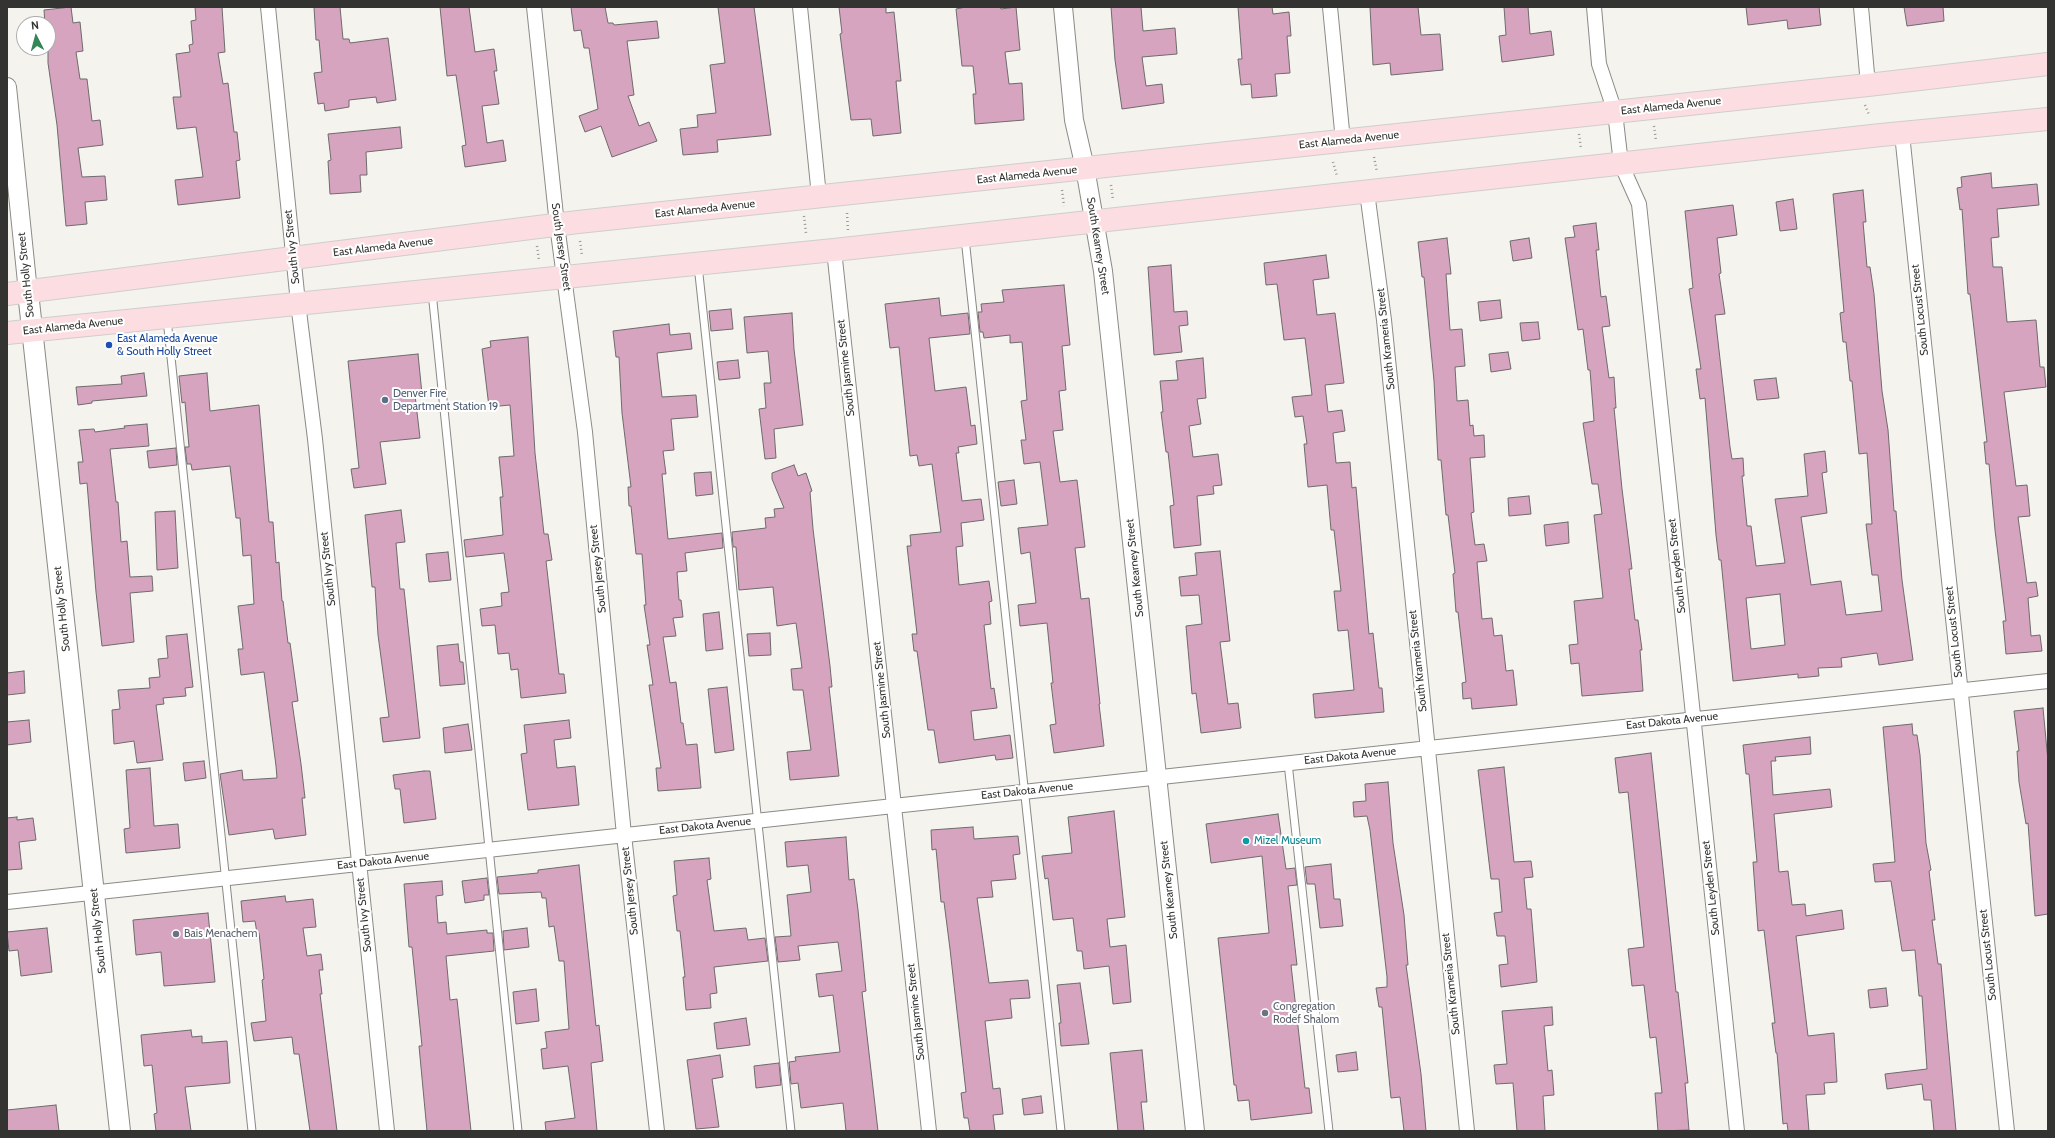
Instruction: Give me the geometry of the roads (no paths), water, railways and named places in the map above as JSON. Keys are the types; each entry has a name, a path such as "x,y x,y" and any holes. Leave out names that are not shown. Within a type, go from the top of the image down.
{"main road":[{"name":"East Alameda Avenue","path":"17,293 557,225 811,203 1085,168 1868,85 2048,64"},
{"name":"East Alameda Avenue","path":"7,333 965,236 1094,221 1373,184 1622,164 2048,119"},
{"name":"South Holly Street","path":"17,293 32,330 120,1131"}],"street":[{"name":"South Ivy Street","path":"268,7 293,259 315,439 387,1131"},
{"name":"South Jersey Street","path":"534,7 557,225 585,432 624,835 657,1131"},
{"path":"800,7 811,203"},
{"name":"South Kearney Street","path":"1063,7 1074,120 1085,168 1103,271 1195,1131"},
{"path":"1330,7 1344,141"},
{"name":"South Leyden Street","path":"1594,7 1599,64 1615,112 1622,164 1639,204 1737,1131"},
{"path":"1861,7 1868,85"},
{"name":"South Holly Street","path":"7,88 17,293"},
{"name":"South Locust Street","path":"1902,134 2007,1131"},
{"name":"South Krameria Street","path":"1373,184 1384,320 1467,1131"},
{"name":"South Jasmine Street","path":"834,250 929,1131"},
{"name":"East Dakota Avenue","path":"7,902 1024,792 1157,776 2048,681"}],"lane":[{"path":"965,236 1061,1131"},
{"path":"698,263 791,1131"},
{"path":"431,290 518,1131"},
{"path":"167,317 252,1131"},
{"path":"1288,763 1329,1131"}],"place":[{"name":"East Alameda Avenue & South Holly Street","path":"109,345"},
{"name":"Denver Fire Department Station 19","path":"385,400"},
{"name":"Mizel Museum","path":"1246,841"},
{"name":"Bais Menachem","path":"176,934"},
{"name":"Congregation Rodef Shalom","path":"1265,1013"}]}
